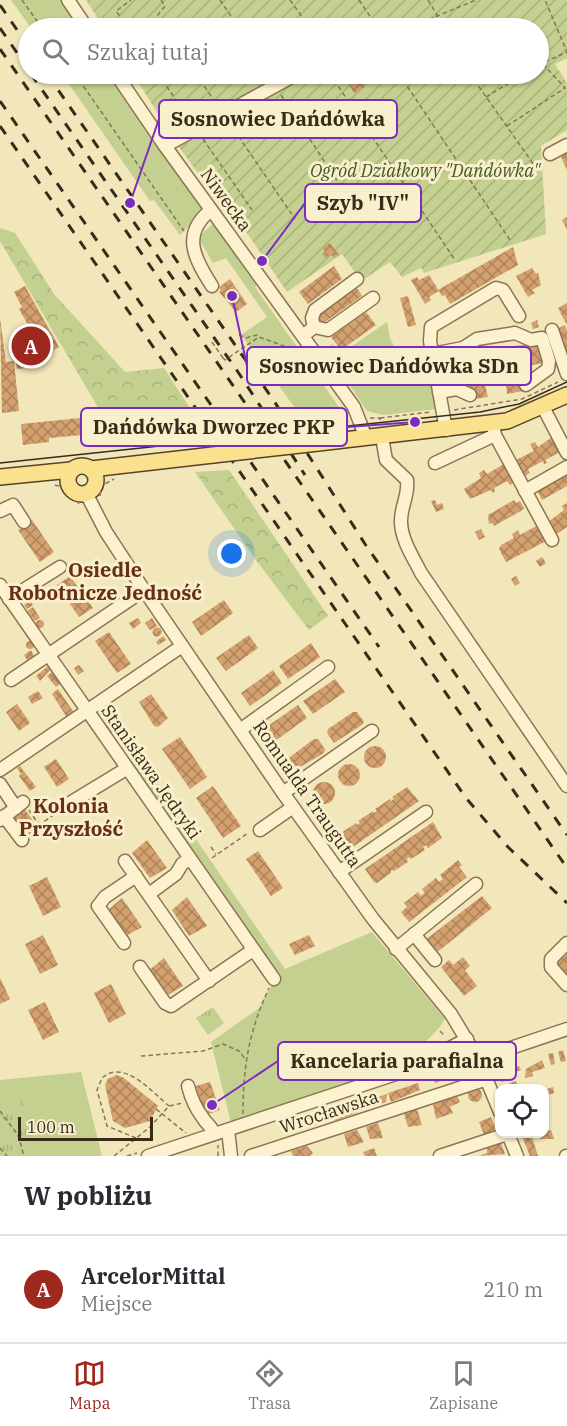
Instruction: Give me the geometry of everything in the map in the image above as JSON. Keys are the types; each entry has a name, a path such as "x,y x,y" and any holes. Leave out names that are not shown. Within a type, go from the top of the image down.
{"main road":[{"path":"69,477 75,492 120,466 446,430 494,429 567,395"},
{"path":"0,477 46,479 69,477 80,466 91,482"}],"street":[{"path":"68,0 80,18"},
{"name":"Niwecka","path":"123,84 302,342 354,407 366,438"},
{"path":"165,146 195,127 224,115 274,85"},
{"path":"550,154 567,145"},
{"path":"211,210 198,224 192,238 196,255 212,286"},
{"path":"314,327 312,318 315,310 357,279"},
{"path":"446,430 432,354 431,327 490,291 503,290 519,316"},
{"path":"314,327 328,330 373,298"},
{"path":"302,342 314,327"},
{"path":"552,330 567,374"},
{"path":"432,354 463,348 477,339 515,333 531,340 542,338 549,361 548,369 526,384"},
{"path":"439,392 457,389 470,395"},
{"path":"543,408 567,453"},
{"path":"435,463 494,429 552,540"},
{"path":"382,437 386,460 407,480 409,494 401,522 406,545 421,573 567,786"},
{"path":"525,491 567,467"},
{"name":"Romualda Traugutta","path":"91,482 106,532 339,872 396,949 451,1014 478,1059 495,1100"},
{"path":"0,511 13,506 24,522"},
{"path":"9,599 60,567"},
{"name":"Stanisława Jędryki","path":"0,585 274,979"},
{"path":"11,680 144,590"},
{"path":"0,770 182,646"},
{"path":"240,730 328,667"},
{"path":"284,793 372,731"},
{"path":"70,803 126,769"},
{"path":"0,784 20,805 2,818 22,840"},
{"path":"260,830 293,807"},
{"path":"339,872 426,812"},
{"path":"149,894 176,874 182,864 189,859"},
{"path":"125,861 209,981"},
{"path":"124,943 98,906 105,897 136,876"},
{"path":"396,949 476,884"},
{"path":"414,934 435,960"},
{"path":"567,944 551,959 551,967 567,985"},
{"path":"140,967 165,1003 171,1005 253,950"},
{"path":"478,1059 567,1029"},
{"path":"148,1156 216,1139 228,1130 408,1070 467,1039"},
{"name":"Wrocławska","path":"251,1156 486,1079"},
{"path":"188,1086 192,1101 203,1120 213,1128 216,1139"},
{"path":"228,1130 231,1156"},
{"path":"440,1156 495,1138"},
{"path":"509,1138 517,1156"}],"path":[{"path":"22,0 35,18"},
{"path":"121,18 116,11 131,0"},
{"path":"158,18 157,16 165,6 161,0"},
{"path":"220,0 232,18"},
{"path":"290,0 303,18"},
{"path":"359,0 371,18"},
{"path":"428,0 439,16"},
{"path":"434,18 476,0"},
{"path":"545,0 567,52 549,61"},
{"path":"506,126 565,88 549,71"},
{"path":"82,84 185,232 192,238"},
{"path":"165,84 252,210"},
{"path":"203,84 295,219"},
{"path":"337,84 455,260"},
{"path":"406,84 510,240"},
{"path":"477,84 534,165"},
{"path":"486,97 507,84"},
{"path":"274,85 345,193"},
{"path":"239,336 246,338 257,335 258,338 295,350 302,342"},
{"path":"212,342 225,360 258,338"},
{"path":"46,479 62,487 84,510"},
{"path":"20,805 37,822 42,823 70,803"},
{"path":"212,858 250,832 260,830"},
{"path":"212,847 217,855"},
{"path":"243,1116 245,1059 254,1020 274,979"},
{"path":"441,1031 444,1035"},
{"path":"141,1056 203,1051 223,1044 238,1051 245,1059"},
{"path":"136,1138 107,1126 97,1090 102,1078 114,1072 129,1074 169,1106"},
{"path":"114,1156 169,1106 192,1101"},
{"path":"156,1109 184,1132"},
{"path":"0,1111 18,1135 24,1156"},
{"path":"216,1139 218,1156"},
{"path":"0,1148 7,1156"}],"green space":[{"path":"11,0 63,0 75,18 24,18"},
{"name":"Ogród Działkowy \"Dańdówka\"","path":"86,0 567,0 567,58 555,64 567,83 567,130 541,146 546,234 424,273 421,268 402,277 390,262 361,281 342,254 287,292 239,221 234,223 179,147 199,136 188,120 169,131 139,84 549,84 549,18 98,18"},
{"path":"69,84 119,84 205,208 180,235 154,200 150,201"},
{"path":"215,222 258,283 255,287 350,423 310,428 241,335 267,317 226,258 213,263 198,237"},
{"path":"0,228 15,233 54,294 125,372 164,368 208,436 116,438 0,241"},
{"path":"387,322 390,338 400,358 423,345 438,409 383,415 367,411 327,351 332,344 342,353"},
{"path":"229,470 328,616 309,630 256,560 195,472"},
{"path":"139,756 285,969 372,932 445,1019 429,1038 407,1055 379,1070 316,1095 231,1123 211,1042 259,1008 276,977 129,764"},
{"path":"213,1007 224,1023 208,1035 196,1018"},
{"path":"81,1072 102,1156 39,1156 34,1140 36,1130 0,1089 0,1080"},
{"path":"0,1089 9,1097 17,1097 30,1113 39,1156 0,1156"}],"building":[{"path":"349,84 364,84 365,87 354,93"},
{"path":"567,153 567,170 561,157"},
{"path":"567,217 567,230 562,220"},
{"path":"330,243 339,255 334,258 331,254 325,258 322,248"},
{"path":"513,247 518,265 450,304 445,295 442,296 438,290"},
{"path":"334,266 342,279 308,304 299,292"},
{"path":"532,268 536,274 538,273 541,285 532,290 535,293 528,297 516,276"},
{"path":"429,275 439,291 429,297 431,300 425,304 411,280 417,277 419,280"},
{"path":"230,279 247,304 236,312 219,292 221,291 219,287"},
{"path":"25,286 59,347 45,355 19,309 22,307 14,292"},
{"path":"357,288 362,296 322,324 317,317"},
{"path":"408,296 416,325 408,327 400,298"},
{"path":"567,303 567,325 558,308"},
{"path":"366,312 376,325 341,350 331,337"},
{"path":"0,318 6,362 14,361 19,411 2,413"},
{"path":"537,320 539,327 533,329 531,323"},
{"path":"565,325 567,331 567,358 557,329"},
{"path":"541,343 544,363 520,367 523,391 507,394 505,370 482,374 488,397 472,399 468,375 443,379 440,360 478,354 478,351 488,349"},
{"path":"26,359 27,368 17,369 16,361"},
{"path":"80,418 82,435 49,438 49,442 23,445 21,424"},
{"path":"555,435 560,452 545,460 547,463 544,464 543,461 528,469 530,473 525,476 516,460 534,451 530,444 535,442 538,447"},
{"path":"504,464 514,482 510,485 507,481 494,488 493,493 491,490 470,499 464,489 481,478 479,473 484,470 487,474"},
{"path":"567,471 567,486 542,500 536,488"},
{"path":"435,500 437,505 442,503 444,509 436,512 431,501"},
{"path":"514,500 516,503 520,501 524,508 494,526 492,523 489,524 488,515"},
{"path":"567,503 567,527 555,535 548,522 564,510 562,506"},
{"path":"32,520 54,552 40,562 18,530"},
{"path":"538,525 546,541 506,562 499,549 501,545 514,538 512,534 518,530 520,535"},
{"path":"481,529 485,537 479,540 475,532"},
{"path":"542,557 546,563 540,567 536,561"},
{"path":"70,576 93,608 79,617 57,585"},
{"path":"516,576 520,583 515,586 511,579"},
{"path":"224,600 233,613 201,636 192,622"},
{"path":"30,601 33,605 27,609 24,605"},
{"path":"33,607 40,618 35,621 27,611"},
{"path":"138,618 141,623 133,629 129,623"},
{"path":"152,618 157,626 150,630 145,623"},
{"path":"40,620 44,624 40,628 36,624"},
{"path":"157,627 162,632 157,637 152,632"},
{"path":"109,632 131,664 117,673 95,641"},
{"path":"249,635 258,648 226,671 216,658"},
{"path":"163,636 166,640 158,645 156,642"},
{"path":"30,641 34,645 30,649 26,645"},
{"path":"311,643 320,657 288,679 279,666"},
{"path":"31,650 34,656 27,660 24,655"},
{"path":"79,665 84,671 78,675 74,668"},
{"path":"48,666 51,669 40,681 36,676"},
{"path":"273,670 282,683 250,706 241,693"},
{"path":"53,671 62,682 56,687 47,676"},
{"path":"335,679 345,692 313,714 303,701"},
{"path":"58,689 75,714 68,719 52,694"},
{"path":"38,691 43,698 32,704 28,697"},
{"path":"151,694 168,718 158,727 154,726 139,702"},
{"path":"17,704 30,723 19,731 6,712"},
{"path":"298,705 307,718 275,741 265,728"},
{"path":"104,708 107,713 101,717 98,712"},
{"path":"353,712 357,712 364,722 334,743 327,733 328,729"},
{"path":"110,719 117,729 111,733 104,723"},
{"path":"180,737 207,777 190,789 162,749"},
{"path":"314,739 318,739 325,749 324,753 295,770 288,760"},
{"path":"375,746 383,749 386,757 383,765 375,768 367,765 364,757 367,749"},
{"path":"56,759 69,779 57,787 44,767"},
{"path":"349,764 357,767 360,775 357,783 349,786 341,783 338,775 341,767"},
{"path":"20,766 36,787 30,791 19,776 21,774 17,768"},
{"path":"324,782 332,785 335,793 332,801 324,804 316,801 313,793 316,785"},
{"path":"213,786 241,826 223,838 196,798"},
{"path":"407,787 419,801 350,849 341,833 356,823 357,825 360,823 358,821 373,811 374,813 377,811 375,809 390,799 391,801 394,799 392,797"},
{"path":"24,808 38,828 26,837 12,817"},
{"path":"433,822 442,838 428,848 426,845 423,847 425,850 411,859 409,857 408,862 394,871 391,870 391,873 377,883 374,882 365,869"},
{"path":"147,840 167,868 150,878 132,853"},
{"path":"258,851 283,888 271,896 246,859"},
{"path":"458,860 462,865 459,867 467,877 409,922 401,912 407,907 404,903 418,892 421,896 425,893 422,889 436,878 439,882 443,879 440,875"},
{"path":"47,877 61,907 43,916 29,886"},
{"path":"482,896 492,908 435,954 424,941"},
{"path":"187,897 207,926 189,936 172,910"},
{"path":"122,898 142,927 124,937 107,911"},
{"path":"43,935 58,965 40,974 25,944"},
{"path":"309,935 315,946 295,955 289,944"},
{"path":"567,954 567,974 557,963"},
{"path":"463,957 470,966 465,970 477,986 464,996 441,967 449,960 453,965"},
{"path":"164,958 183,986 166,996 148,971"},
{"path":"0,978 10,999 0,1004"},
{"path":"111,984 126,1014 109,1023 94,993"},
{"path":"45,1002 59,1032 43,1040 28,1010"},
{"path":"563,1050 566,1061 561,1062 558,1052"},
{"path":"553,1053 555,1064 551,1065 548,1054"},
{"path":"542,1060 545,1068 532,1072 533,1076 525,1078 526,1069"},
{"path":"510,1065 511,1069 519,1066 521,1070 512,1073 514,1078 501,1082 497,1069"},
{"path":"471,1066 473,1073 453,1080 450,1072"},
{"path":"117,1075 124,1078 158,1106 150,1121 125,1128 113,1121 105,1085 108,1079"},
{"path":"440,1076 441,1081 435,1083 433,1078"},
{"path":"210,1082 220,1110 205,1115 199,1096 195,1097 193,1091 197,1090 196,1086"},
{"path":"418,1083 420,1090 391,1102 388,1093"},
{"path":"553,1087 554,1093 549,1094 549,1088"},
{"path":"472,1088 478,1088 482,1095 478,1102 472,1102 468,1098 468,1092"},
{"path":"387,1094 386,1102 368,1108 365,1101"},
{"path":"457,1096 460,1102 450,1107 453,1113 436,1119 433,1104"},
{"path":"354,1103 357,1113 334,1121 331,1111"},
{"path":"417,1109 422,1125 408,1127 404,1114"},
{"path":"326,1114 328,1121 296,1129 295,1124"},
{"path":"491,1117 495,1130 484,1135 479,1122"},
{"path":"378,1123 383,1138 370,1139 366,1127"},
{"path":"357,1130 364,1142 348,1147 344,1134"},
{"path":"551,1130 554,1139 540,1139 549,1138"},
{"path":"523,1138 532,1138 538,1156 530,1156"},
{"path":"501,1143 505,1154 479,1156 487,1153 487,1146"},
{"path":"307,1146 313,1153 310,1156 293,1156 291,1151"},
{"path":"374,1148 377,1156 365,1156 363,1152"}],"tram line":[{"path":"0,463 480,412 519,404 567,382"}],"railway":[{"path":"0,5 18,31"},
{"path":"0,28 18,54"},
{"path":"0,49 18,75"},
{"path":"24,84 567,868"},
{"path":"38,84 240,375 305,475"},
{"path":"54,84 274,401 365,544 567,835"},
{"path":"0,101 379,647"},
{"path":"0,126 466,798 508,847 567,903"}],"place":[{"name":"Sosnowiec Dańdówka","path":"130,203"},
{"name":"Szyb \"IV\"","path":"262,261"},
{"name":"Sosnowiec Dańdówka SDn","path":"232,296"},
{"name":"ArcelorMittal","path":"31,346"},
{"name":"Dańdówka Dworzec PKP","path":"415,422"},
{"name":"Kancelaria parafialna","path":"212,1105"}],"district":[{"name":"Osiedle Robotnicze Jedność","path":"105,582"},
{"name":"Kolonia Przyszłość","path":"71,818"}]}
